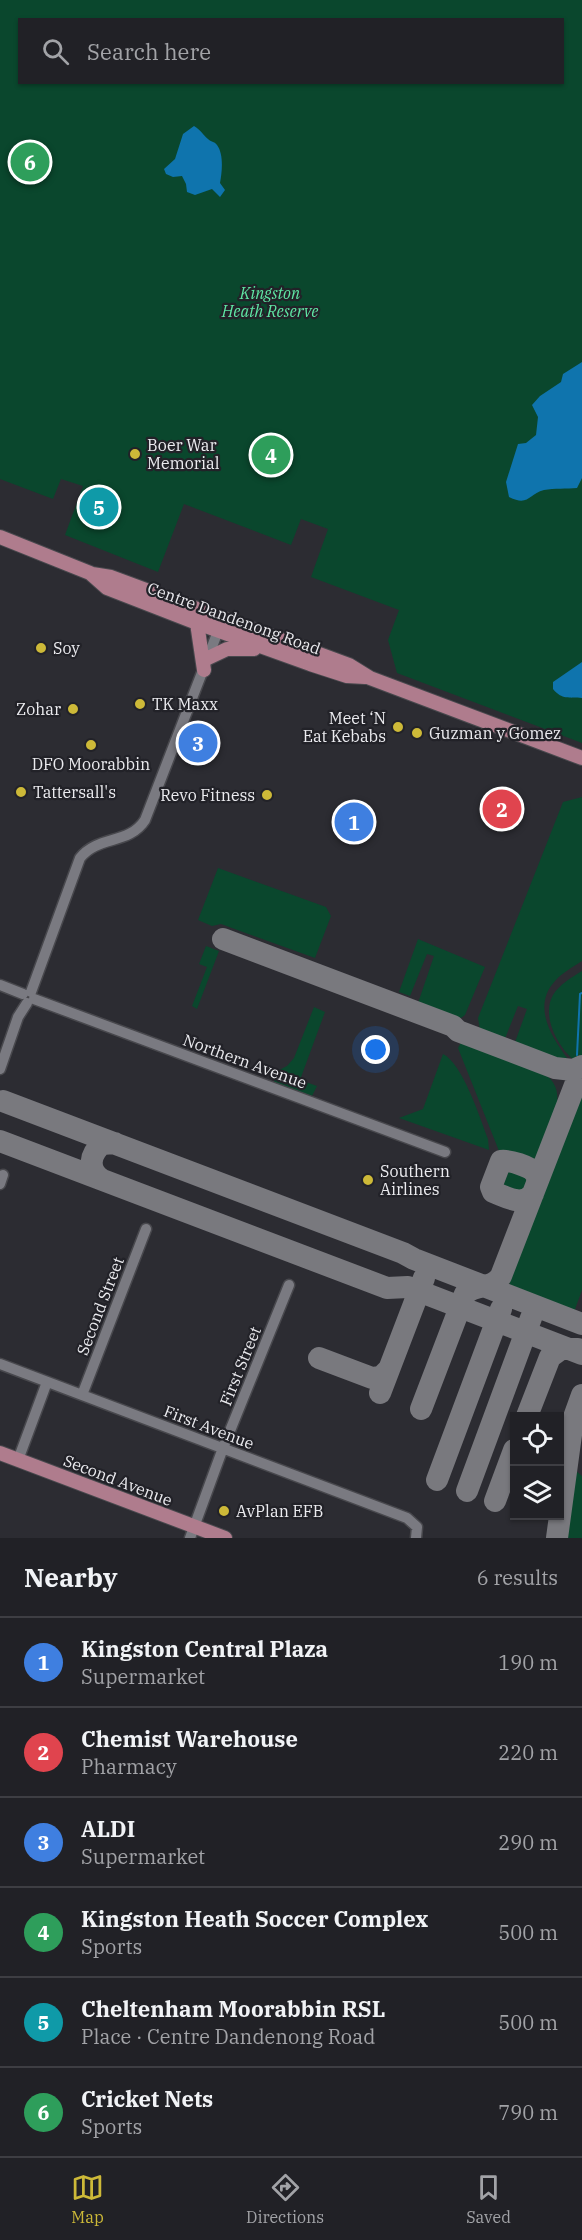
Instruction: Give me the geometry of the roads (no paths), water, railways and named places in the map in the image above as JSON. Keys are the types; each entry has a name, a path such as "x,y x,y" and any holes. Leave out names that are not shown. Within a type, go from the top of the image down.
{"main road":[{"name":"Centre Dandenong Road","path":"0,537 92,574 111,577 220,625 265,649 347,676 370,678"},
{"name":"Centre Dandenong Road","path":"92,574 107,588 197,623 220,625 349,665 370,678 582,758"},
{"path":"197,623 206,664 227,649 265,649"},
{"name":"Second Avenue","path":"0,1453 192,1532 225,1538"}],"street":[{"path":"0,1069 78,862 95,845 130,836 143,824 220,625"},
{"name":"Northern Avenue","path":"0,985 445,1152"},
{"name":"Second Street","path":"82,1395 146,1229"},
{"name":"First Street","path":"192,1532 223,1448 289,1285"},
{"name":"First Avenue","path":"0,1364 407,1518 417,1527 416,1538"},
{"path":"18,1460 47,1382"}],"water":[{"path":"194,126 216,144 221,153 220,183 225,190 220,197 212,189 195,195 187,192 182,176 173,177 166,174 164,169 175,159 183,134"},
{"path":"582,362 582,478 577,488 544,490 521,501 509,497 506,482 518,444 526,443 536,435 538,417 532,405 540,396 561,382 563,374"},
{"path":"582,662 582,698 566,697 556,693 553,689 553,682"}],"waterway":[{"path":"577,1055 580,994 582,993"}],"place":[{"name":"Cricket Nets","path":"30,162"},
{"name":"Boer War Memorial","path":"135,454"},
{"name":"Kingston Heath Soccer Complex","path":"271,455"},
{"name":"Cheltenham Moorabbin RSL","path":"99,507"},
{"name":"Soy","path":"41,648"},
{"name":"TK Maxx","path":"140,704"},
{"name":"Zohar","path":"73,709"},
{"name":"Meet ‘N Eat Kebabs","path":"398,727"},
{"name":"Guzman y Gomez","path":"417,733"},
{"name":"ALDI","path":"198,743"},
{"name":"DFO Moorabbin","path":"91,745"},
{"name":"Tattersall's","path":"21,792"},
{"name":"Revo Fitness","path":"267,795"},
{"name":"Chemist Warehouse","path":"502,809"},
{"name":"Kingston Central Plaza","path":"354,822"},
{"name":"Southern Airlines","path":"368,1180"},
{"name":"AvPlan EFB","path":"224,1511"}],"park label":[{"name":"Kingston Heath Reserve","path":"270,302"}]}
